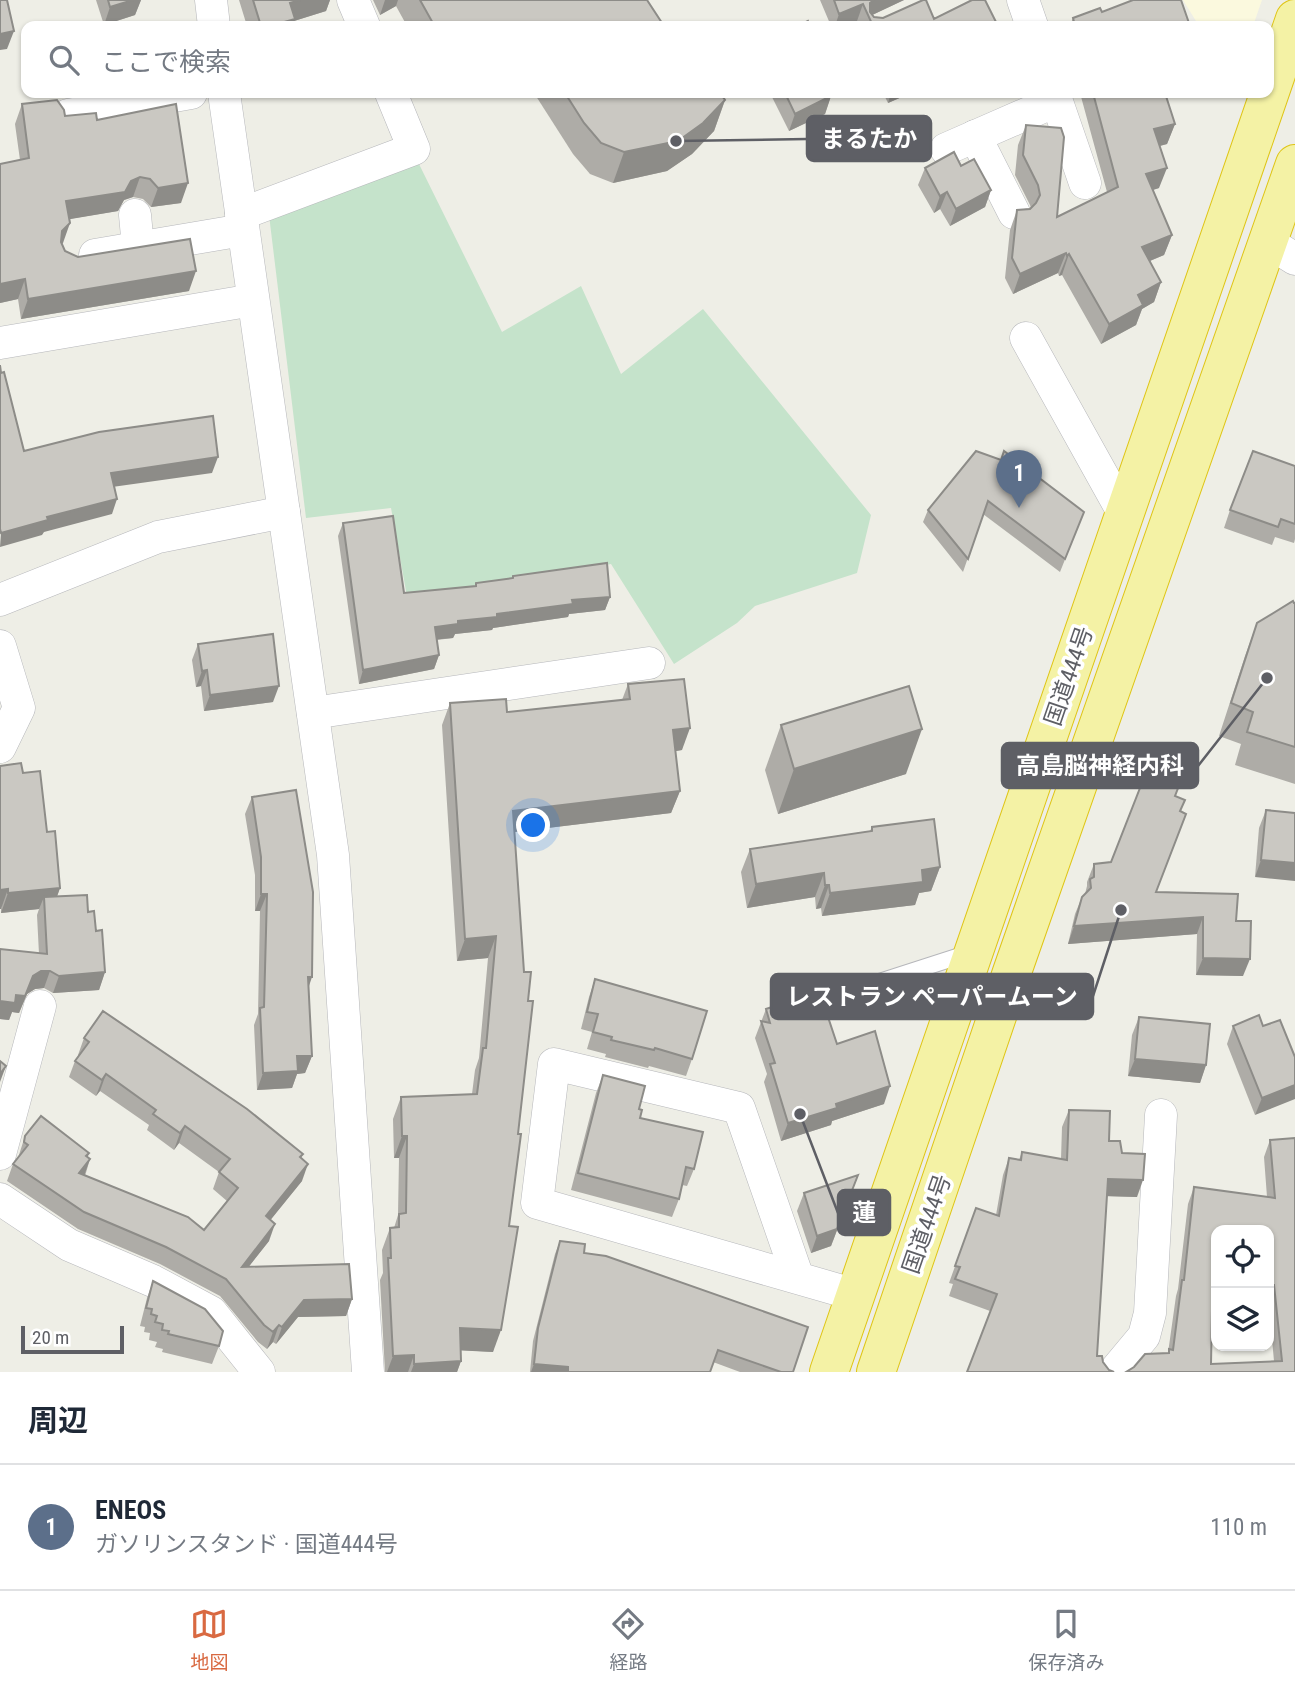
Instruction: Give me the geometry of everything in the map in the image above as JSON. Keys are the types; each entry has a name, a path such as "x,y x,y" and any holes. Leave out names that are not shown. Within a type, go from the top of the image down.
{"highway":[{"name":"国道444号","path":"1274,80 1295,19"},
{"name":"国道444号","path":"829,1372 1268,98"},
{"name":"国道444号","path":"876,1372 1012,972 1281,250 1295,163"}],"street":[{"path":"211,0 213,21"},
{"path":"353,0 362,21"},
{"path":"1023,0 1030,21"},
{"path":"68,115 163,98"},
{"path":"225,98 333,855 368,1372"},
{"path":"72,258 138,247 242,222 414,149 393,98"},
{"path":"946,149 1053,98"},
{"path":"1055,98 1085,183"},
{"path":"975,136 1014,213"},
{"path":"135,215 138,247"},
{"path":"0,343 253,300"},
{"path":"1026,338 1124,514"},
{"path":"0,600 158,537 284,512"},
{"path":"0,646 19,708 0,747"},
{"path":"313,713 649,663"},
{"path":"0,1154 40,1006"},
{"path":"798,1278 739,1108 554,1065 537,1203 856,1295"},
{"path":"1114,1372 1144,1336 1150,1313 1161,1115"},
{"path":"0,1199 69,1245 153,1281 211,1312 259,1372"}],"lane":[{"path":"814,1003 974,951"}],"shaded area":[{"path":"1183,0 1262,0 1255,21 1196,21"}],"green space":[{"path":"417,160 502,332 581,286 621,374 703,309 871,515 857,573 755,606 737,623 674,664 611,564 408,602 391,508 306,518 269,215"}],"building":[{"path":"0,0 7,0 14,31 0,34"},
{"path":"108,0 133,0 110,7"},
{"path":"253,0 300,0 290,3 295,19 259,21"},
{"path":"420,0 647,0 661,21 432,21"},
{"path":"834,0 874,0 870,3 870,12 874,17 883,18 926,0 934,19 972,0 985,0 996,21 871,21 863,4 839,14"},
{"path":"1133,0 1181,0 1188,21 1074,21 1073,18 1100,8 1102,12"},
{"path":"568,98 725,100 703,123 678,141 624,152 601,143"},
{"path":"787,98 827,98 795,114"},
{"path":"1094,98 1167,98 1175,124 1154,129 1167,168 1146,174 1172,235 1142,247 1161,282 1138,295 1143,305 1109,324 1069,254 1020,274 1012,258 1017,210 1030,209 1040,195 1023,155 1026,125 1061,128 1064,137 1057,217 1118,187"},
{"path":"57,100 65,116 96,113 97,120 176,104 188,183 158,188 150,179 140,177 131,181 125,192 66,201 70,223 62,231 61,242 65,251 78,257 190,239 196,271 28,299 25,279 0,284 0,164 29,158 22,104"},
{"path":"954,152 961,166 974,159 991,190 956,209 947,192 940,196 925,168"},
{"path":"0,365 24,451 99,432 213,416 218,457 111,473 117,499 47,517 48,520 1,533"},
{"path":"976,451 1001,460 1004,451 1084,512 1065,559 988,501 968,559 928,510"},
{"path":"1253,451 1295,466 1295,524 1281,519 1278,527 1230,510"},
{"path":"393,516 404,593 476,586 476,583 513,576 607,563 610,597 572,600 573,604 497,614 497,617 458,621 458,624 435,627 439,655 363,670 343,523"},
{"path":"1293,601 1295,747 1247,732 1253,712 1231,703 1257,623"},
{"path":"273,634 279,686 210,695 207,670 202,671 198,644"},
{"path":"684,679 690,728 673,730 680,791 513,811 524,972 531,972 528,1001 533,1001 518,1134 521,1134 509,1226 518,1227 501,1330 460,1328 461,1361 414,1364 414,1355 393,1356 388,1258 391,1258 390,1228 399,1227 399,1214 406,1213 407,1136 402,1136 401,1097 477,1094 483,1048 486,1048 496,936 465,939 450,703 506,699 507,712 630,699 628,684"},
{"path":"909,686 922,729 794,769 781,725"},
{"path":"21,763 23,773 40,771 47,832 55,831 60,888 8,893 8,889 0,890 0,766"},
{"path":"1149,765 1182,778 1175,796 1185,800 1180,811 1186,814 1156,892 1238,894 1236,921 1251,921 1250,959 1203,958 1203,917 1074,926 1082,897 1091,888 1090,879 1094,877 1094,864 1111,862"},
{"path":"296,790 313,892 312,977 308,977 312,1056 297,1056 298,1071 263,1073 260,1008 264,1007 267,894 261,894 261,857 252,797"},
{"path":"1266,810 1295,813 1295,863 1261,860"},
{"path":"934,819 940,867 922,870 923,882 830,893 829,885 825,885 824,873 756,884 750,849"},
{"path":"87,895 88,912 94,911 96,931 102,930 105,972 59,976 50,971 41,971 33,976 25,996 16,995 15,1003 0,1001 0,949 47,954 44,897"},
{"path":"595,979 707,1011 692,1059 655,1048 654,1050 611,1040 612,1037 593,1032 598,1014 587,1012"},
{"path":"812,994 813,999 821,996 837,1044 875,1031 890,1086 836,1104 837,1108 788,1123 770,1064 775,1063 761,1021 770,1023 766,1009"},
{"path":"103,1011 247,1109 303,1154 300,1157 308,1164 266,1216 275,1224 242,1267 349,1264 352,1299 304,1300 282,1327 279,1325 273,1332 226,1279 166,1247 84,1212 13,1164 28,1145 24,1142 25,1136 41,1116 89,1153 86,1156 90,1159 79,1173 188,1217 204,1230 238,1188 219,1172 230,1159 185,1126 180,1133 153,1114 156,1110 106,1074 102,1080 75,1061 89,1042 84,1038"},
{"path":"1259,1015 1263,1026 1280,1020 1295,1057 1295,1085 1262,1098 1233,1026"},
{"path":"1139,1017 1210,1024 1206,1065 1135,1059"},
{"path":"0,1061 6,1066 0,1074"},
{"path":"603,1075 645,1086 639,1109 642,1110 640,1118 703,1132 694,1169 686,1167 679,1199 578,1173"},
{"path":"1069,1110 1110,1111 1109,1141 1120,1141 1122,1153 1145,1154 1143,1180 1108,1179 1097,1356 1102,1356 1109,1370 1114,1372 967,1372 997,1294 955,1279 960,1267 955,1266 976,1208 999,1216 1009,1158 1021,1160 1022,1152 1067,1160"},
{"path":"1295,1138 1295,1372 1126,1372 1145,1354 1169,1353 1169,1349 1173,1350 1194,1187 1275,1198 1270,1140"},
{"path":"858,1175 837,1229 817,1236 804,1193"},
{"path":"560,1241 585,1244 584,1253 606,1256 808,1327 793,1372 781,1372 718,1350 710,1372 568,1372 568,1367 534,1364 538,1328"},
{"path":"153,1281 205,1309 223,1331 219,1346 168,1334 169,1331 162,1330 163,1324 155,1322 157,1316 151,1314 152,1309 146,1308"}],"place":[{"name":"まるたか","path":"676,141"},
{"name":"ENEOS","path":"1019,508"},
{"name":"高島脳神経内科","path":"1267,678"},
{"name":"レストラン ペーパームーン","path":"1121,910"},
{"name":"蓮","path":"800,1114"}]}
